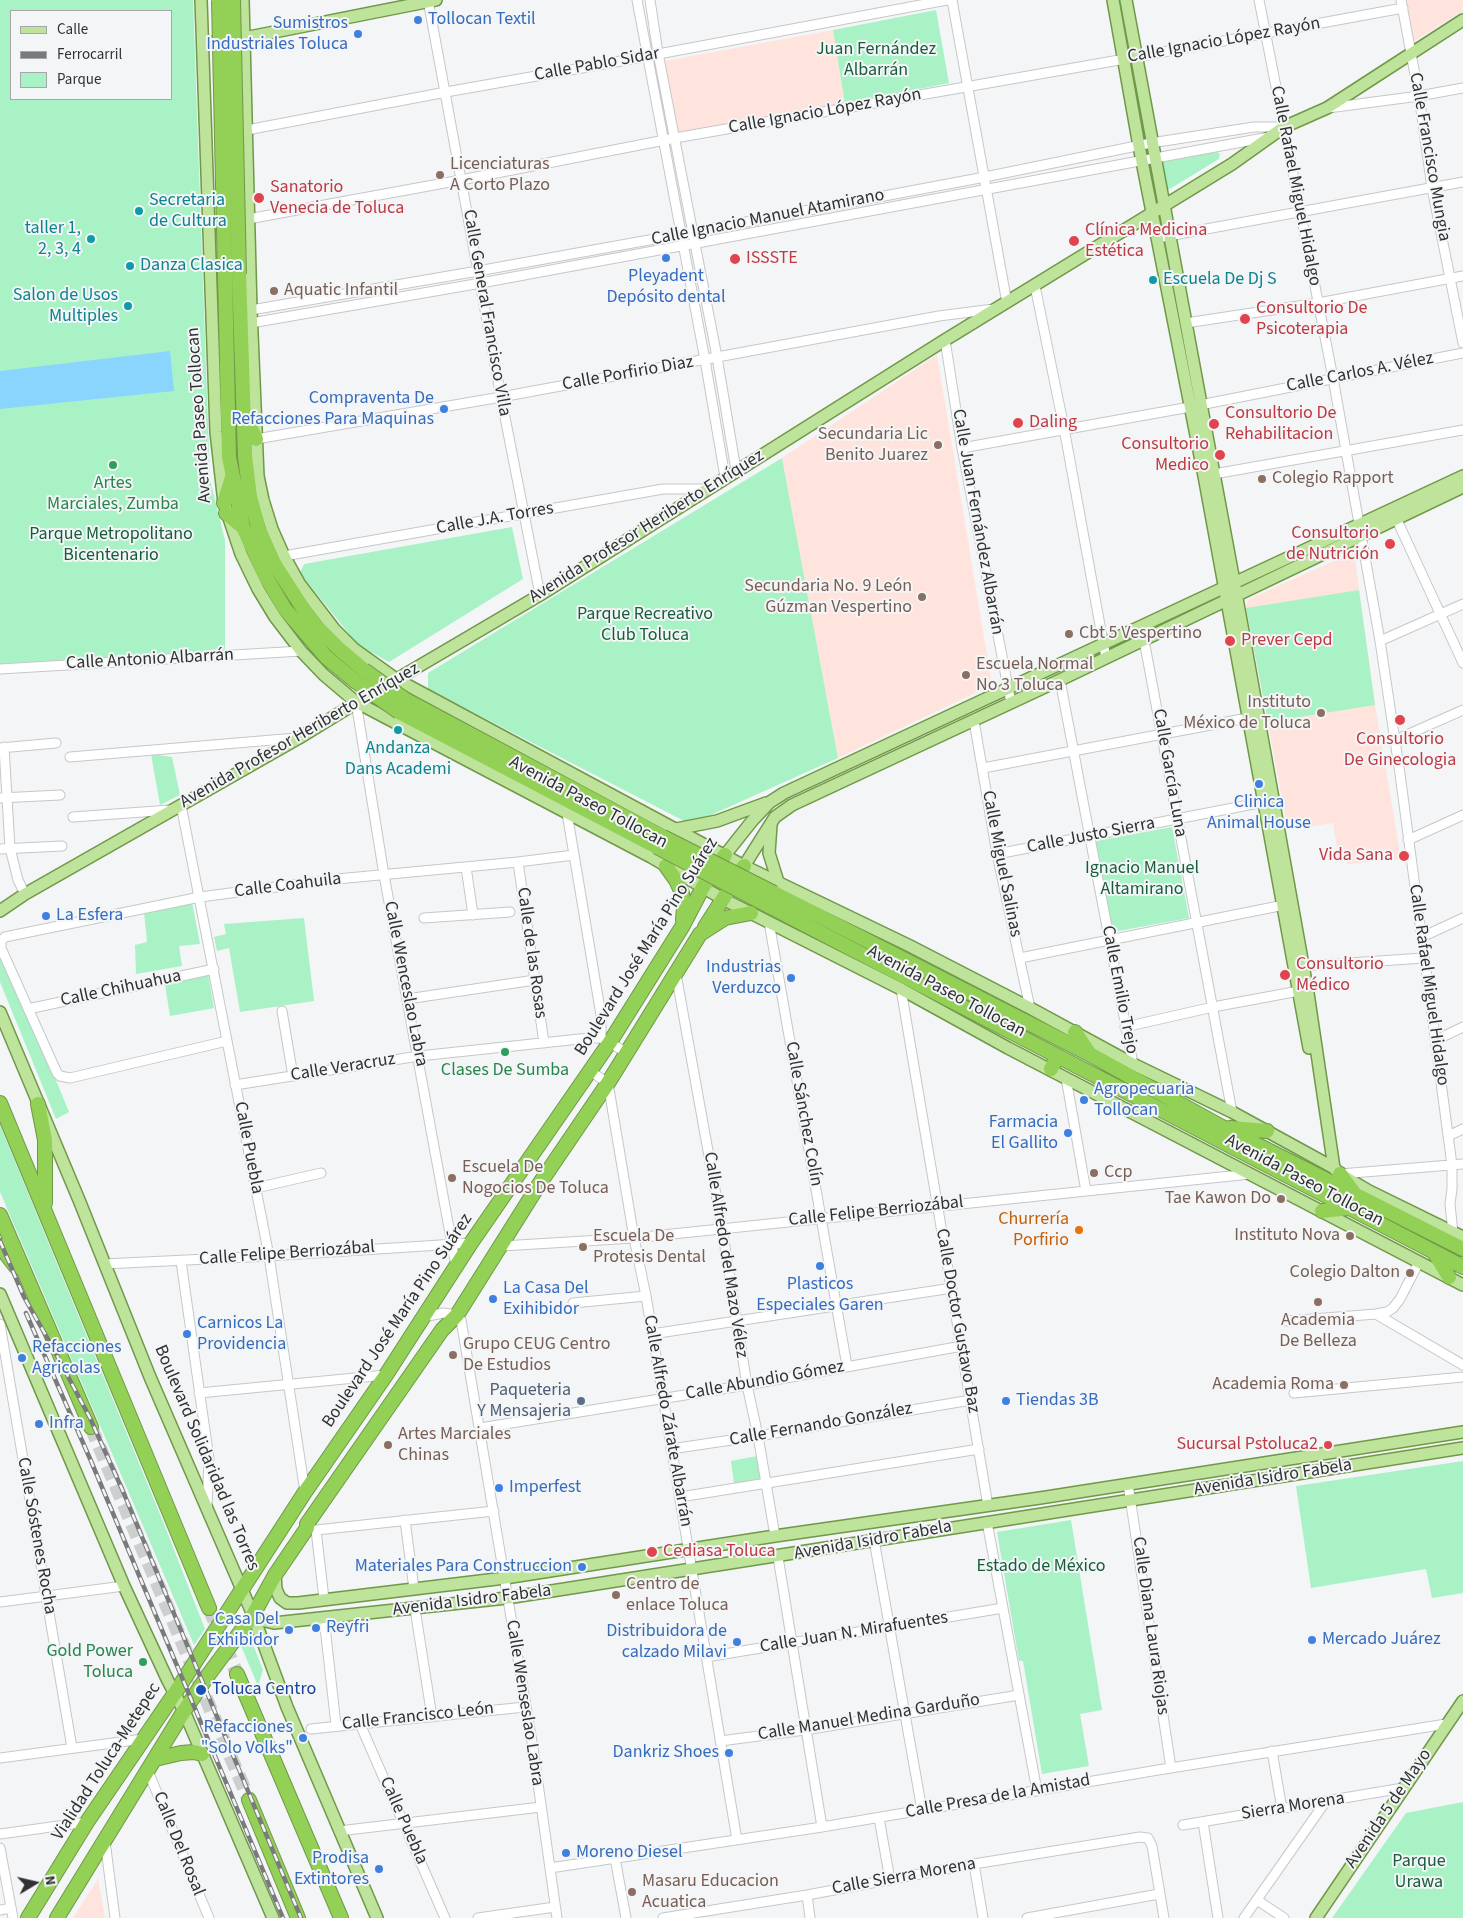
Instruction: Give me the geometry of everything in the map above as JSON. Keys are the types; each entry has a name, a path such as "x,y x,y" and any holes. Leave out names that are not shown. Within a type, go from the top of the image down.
{"highway":[{"name":"Avenida Paseo Tollocan","path":"219,0 232,275 244,456 250,497 259,530 274,562 294,597 316,626 338,648 359,676 399,712 660,842 779,887 1222,1127 1463,1249"},
{"name":"Avenida Paseo Tollocan","path":"240,2 228,434 232,476 243,527 266,577 285,609 326,658 406,700 660,842 769,906 1054,1063 1349,1208 1463,1267"},
{"path":"242,411 256,439"},
{"path":"232,476 225,508 243,527"},
{"name":"Boulevard José María Pino Suárez","path":"201,1652 305,1492 386,1375 471,1243 590,1071 606,1040 682,926 703,887 726,856"},
{"path":"57,1918 184,1711 253,1614 307,1528 307,1524 442,1330 456,1315 502,1246 540,1183 608,1083 744,866"},
{"path":"671,869 682,892 684,908 682,926"},
{"path":"700,934 725,918 754,915"},
{"path":"1075,1032 1091,1055"},
{"path":"0,1103 209,1608"},
{"path":"38,1104 45,1140 44,1198 51,1228"},
{"path":"1222,1127 1267,1131"},
{"path":"1335,1169 1356,1196"},
{"path":"1322,1211 1349,1208"},
{"path":"1408,1211 1428,1231"},
{"path":"0,1215 91,1426"},
{"path":"0,1246 10,1258 37,1301"},
{"path":"1433,1252 1449,1277"},
{"name":"Vialidad Toluca-Metepec","path":"28,1918 87,1822 201,1652"},
{"path":"237,1674 341,1918"},
{"path":"152,1765 181,1753 194,1752 202,1754"},
{"path":"249,1800 298,1918"}],"main road":[{"path":"203,44 244,38 431,0"},
{"path":"1113,0 1157,238 1214,474 1237,595 1253,717 1287,905 1299,991 1335,1169"},
{"path":"1126,0 1186,323 1196,405 1226,601 1253,717"},
{"path":"201,3 212,18 218,19 230,17 240,2"},
{"name":"Avenida Paseo Tollocan","path":"240,2 244,38 251,323 258,476 272,529 284,556 299,583 335,630 354,649 396,679 676,829 691,832 726,856 779,887 1030,1008 1133,1064 1232,1112 1335,1169 1369,1191 1458,1235"},
{"name":"Avenida Paseo Tollocan","path":"201,3 216,432 225,508 241,554 258,589 275,617 301,651 324,675 356,702 566,812 723,899 901,989 1054,1063 1066,1078 1463,1285"},
{"path":"1284,127 1327,108 1463,20"},
{"name":"Avenida Profesor Heriberto Enríquez","path":"0,911 25,894 299,738 356,702 540,595 736,470 1003,306 1164,204 1232,164 1284,127"},
{"name":"Boulevard José María Pino Suárez","path":"726,856 752,820 770,802 784,793 1463,476"},
{"path":"744,866 771,822 779,813 792,805 974,721 1463,487"},
{"path":"671,869 687,870 695,861 696,849 691,832 770,802"},
{"path":"754,915 753,902 759,888 768,885 779,887 769,853 771,822"},
{"path":"1287,905 1303,966 1335,1169"},
{"name":"Boulevard Solidaridad las Torres","path":"0,1012 104,1264 253,1614 287,1708 377,1918"},
{"path":"0,1294 124,1586 184,1711 273,1918"},
{"path":"1463,1432 1458,1438 1459,1444 1463,1447"},
{"name":"Avenida Isidro Fabela","path":"276,1575 277,1593 280,1598 287,1603 298,1603 505,1578 689,1551 775,1536 988,1506 1463,1432"},
{"path":"1435,1436 1440,1443 1438,1452"},
{"name":"Avenida Isidro Fabela","path":"253,1614 265,1621 274,1623 506,1598 778,1557 874,1540 1463,1447"},
{"path":"1065,1510 1070,1507 1071,1501 1068,1497 1074,1493"},
{"name":"Avenida 5 de Mayo","path":"1316,1918 1463,1701"}],"street":[{"name":"Calle General Francisco Villa","path":"431,0 461,180 540,595"},
{"path":"638,0 725,478"},
{"path":"650,0 658,54 717,357 736,470"},
{"name":"Calle Pablo Sidar","path":"247,130 947,0"},
{"path":"952,0 986,188 1003,306"},
{"name":"Calle Rafael Miguel Hidalgo","path":"1259,0 1333,378 1380,641 1452,1165 1450,1204 1458,1235"},
{"name":"Calle Ignacio López Rayón","path":"248,219 664,140 1265,34 1402,4"},
{"name":"Calle Francisco Mungia","path":"1402,4 1419,96 1432,188 1463,343"},
{"path":"1327,108 1419,96 1463,88"},
{"name":"Calle Ignacio Manuel Atamirano","path":"251,310 682,234 1152,143 1254,127 1284,127"},
{"name":"Calle Ignacio Manuel Atamirano","path":"251,323 695,244 1271,136"},
{"path":"1157,238 1463,182"},
{"path":"1186,323 1318,303 1463,276"},
{"path":"1035,286 1064,428 1106,658"},
{"name":"Calle Porfirio Diaz","path":"256,439 501,397 939,316 1003,306"},
{"name":"Calle Juan Fernández Albarrán","path":"945,340 962,448 1011,703"},
{"name":"Calle Carlos A. Vélez","path":"962,448 1463,353"},
{"path":"1214,474 1463,430"},
{"name":"Calle J.A. Torres","path":"284,556 664,489 706,490"},
{"path":"1396,518 1463,663"},
{"path":"1380,641 1463,604"},
{"name":"Calle García Luna","path":"1144,640 1232,1112"},
{"name":"Calle Antonio Albarrán","path":"0,669 301,651"},
{"name":"Calle Emilio Trejo","path":"1060,680 1133,1064"},
{"name":"Calle Wenceslao Labra","path":"356,702 384,875 406,999 419,1056 456,1266"},
{"path":"1395,740 1463,710"},
{"path":"983,768 1253,717"},
{"name":"Calle Miguel Salinas","path":"974,721 997,854 1030,1008"},
{"path":"70,757 299,738"},
{"path":"25,894 5,848 2,748 56,743"},
{"path":"3,797 60,795"},
{"name":"Calle Justo Sierra","path":"997,854 1268,801"},
{"path":"74,817 177,808"},
{"name":"Calle Puebla","path":"177,808 200,896 269,1256 305,1492"},
{"path":"566,812 600,1015 606,1040 626,1052"},
{"path":"1408,840 1463,815"},
{"path":"5,848 62,846"},
{"name":"Calle Coahuila","path":"28,1009 1,948 0,941 5,937 200,896 337,879 574,855"},
{"name":"Calle de las Rosas","path":"518,862 544,1043"},
{"path":"466,867 473,915"},
{"path":"1020,958 1109,942 1287,905"},
{"path":"424,918 510,912"},
{"path":"1422,937 1463,918"},
{"name":"Calle Sánchez Colín","path":"769,922 847,1366"},
{"path":"1303,966 1424,958"},
{"name":"Calle Chihuahua","path":"28,1009 214,969"},
{"name":"Calle Alfredo del Mazo Vélez","path":"676,974 775,1536"},
{"path":"406,999 535,980"},
{"name":"Calle Doctor Gustavo Baz","path":"901,989 988,1506"},
{"path":"1126,1027 1213,1007 1299,991"},
{"path":"28,1009 57,1073 64,1078 227,1041"},
{"path":"282,1011 293,1076"},
{"path":"1436,1040 1463,1027"},
{"name":"Calle Veracruz","path":"235,1085 419,1056 544,1043 606,1040"},
{"path":"590,1071 608,1083"},
{"path":"1066,1078 1086,1191"},
{"name":"Calle Alfredo Zárate Albarrán","path":"608,1083 634,1238 646,1296 737,1840"},
{"path":"1448,1136 1463,1129"},
{"path":"1335,1169 1463,1164"},
{"path":"256,1188 321,1173"},
{"name":"Calle Felipe Berriozábal","path":"502,1246 634,1238 1251,1174"},
{"name":"Calle Felipe Berriozábal","path":"104,1264 471,1243"},
{"path":"181,1261 208,1459 207,1508"},
{"path":"1286,1320 1376,1314 1393,1308 1400,1299 1419,1262"},
{"path":"652,1334 952,1288"},
{"path":"574,1303 646,1296"},
{"path":"423,1317 443,1314 456,1315"},
{"path":"1376,1314 1462,1362"},
{"name":"Calle Wenseslao Labra","path":"456,1315 461,1320 494,1511 557,1918"},
{"name":"Calle Sóstenes Rocha","path":"0,1324 72,1748"},
{"name":"Calle Abundio Gómez","path":"480,1428 747,1385 962,1346"},
{"path":"199,1393 386,1375"},
{"path":"1294,1393 1463,1376"},
{"name":"Calle Fernando González","path":"671,1450 970,1400"},
{"path":"680,1497 979,1449"},
{"name":"Calle Diana Laura Riojas","path":"1128,1484 1172,1768"},
{"path":"324,1599 316,1530 494,1511"},
{"path":"405,1520 414,1589"},
{"path":"987,1522 1037,1791"},
{"path":"874,1540 922,1810"},
{"path":"778,1557 790,1643 822,1827"},
{"path":"0,1602 124,1586"},
{"name":"Calle Juan N. Mirafuentes","path":"706,1657 1003,1608"},
{"path":"415,1609 432,1717"},
{"path":"324,1618 336,1725"},
{"name":"Calle Manuel Medina Garduño","path":"720,1741 805,1730 1019,1694"},
{"name":"Calle Francisco León","path":"311,1729 525,1707"},
{"name":"Calle Puebla","path":"360,1724 445,1918"},
{"name":"Calle Presa de la Amistad","path":"550,1868 879,1818 1272,1751 1446,1724"},
{"path":"0,1758 143,1739"},
{"path":"1272,1751 1282,1809"},
{"name":"Calle Del Rosal","path":"152,1765 208,1918"},
{"name":"Sierra Morena","path":"1183,1825 1403,1788"},
{"path":"1244,1918 1326,1802"},
{"path":"340,1831 541,1807"},
{"path":"879,1818 890,1880"},
{"path":"0,1834 87,1822"},
{"path":"1203,1822 1218,1918"},
{"name":"Calle Sierra Morena","path":"663,1918 807,1895 974,1864 1144,1837 1150,1841 1152,1846 1159,1894"},
{"path":"104,1841 115,1918"},
{"path":"0,1848 13,1918"},
{"path":"615,1858 626,1918"},
{"path":"974,1864 983,1918"},
{"path":"1027,1918 1159,1894 1164,1918"},
{"path":"807,1895 810,1918"},
{"path":"1257,1900 1284,1918"},
{"path":"478,1918 555,1907"},
{"path":"0,1910 11,1908"}],"shaded area":[{"path":"1406,0 1463,0 1463,11 1413,42"},
{"path":"833,30 845,104 679,135 665,61"},
{"path":"937,355 992,685 838,758 782,458"},
{"name":"Instituto México de Toluca","path":"1354,552 1375,705 1401,859 1347,864 1346,858 1339,859 1333,823 1288,830 1246,608 1249,599"},
{"path":"98,1879 105,1918 73,1918"}],"green space":[{"name":"Parque Metropolitano Bicentenario","path":"0,0 193,0 210,480 225,540 225,651 0,664"},
{"name":"Juan Fernández Albarrán","path":"936,10 949,83 845,104 833,30"},
{"path":"1216,151 1220,154 1219,159 1163,193 1157,162"},
{"name":"Parque Recreativo Club Toluca","path":"782,458 838,758 702,819 686,822 428,689 428,673"},
{"path":"512,527 523,579 389,662 358,645 300,573 304,564"},
{"path":"1359,590 1375,705 1268,722 1246,608"},
{"path":"151,754 172,757 180,795 160,805"},
{"name":"Ignacio Manuel Altamirano","path":"1172,827 1189,918 1113,932 1096,841"},
{"path":"192,902 200,944 179,946 182,966 136,974 135,945 147,942 144,912"},
{"path":"304,918 314,1001 240,1012 229,948 217,951 214,937 226,934 224,924"},
{"path":"0,944 69,1112 56,1119 0,982"},
{"path":"208,973 214,1008 170,1016 165,984"},
{"path":"0,1125 164,1524 205,1629 194,1645 0,1192"},
{"path":"757,1456 762,1481 734,1484 731,1461"},
{"path":"1463,1461 1463,1593 1432,1598 1426,1569 1311,1588 1296,1486"},
{"name":"Estado de México","path":"1071,1520 1102,1710 1080,1714 1089,1766 1042,1774 1023,1661 1019,1661 997,1532"},
{"path":"249,1634 263,1670 258,1686 239,1641"},
{"name":"Parque Urawa","path":"1463,1802 1463,1918 1332,1918 1406,1813"}],"water":[{"path":"170,351 174,391 0,409 0,371"}],"tunnel":[{"path":"91,1427 249,1800"},
{"path":"209,1608 237,1674"}],"railway":[{"path":"0,1241 24,1297 90,1418 122,1489 301,1918"},
{"path":"26,1313 91,1461 283,1918"}],"place":[{"name":"Tollocan Textil","path":"418,20"},
{"name":"Sumistros Industriales Toluca","path":"358,34"},
{"name":"Licenciaturas A Corto Plazo","path":"440,175"},
{"name":"Sanatorio Venecia de Toluca","path":"259,198"},
{"name":"Secretaria de Cultura","path":"139,211"},
{"name":"taller 1, 2, 3, 4","path":"91,239"},
{"name":"Clínica Medicina Estética","path":"1074,241"},
{"name":"Pleyadent Depósito dental","path":"666,258"},
{"name":"ISSSTE","path":"735,259"},
{"name":"Danza Clasica","path":"130,266"},
{"name":"Escuela De Dj S","path":"1153,280"},
{"name":"Aquatic Infantil","path":"274,291"},
{"name":"Salon de Usos Multiples","path":"128,306"},
{"name":"Consultorio De Psicoterapia","path":"1245,319"},
{"name":"Compraventa De Refacciones Para Maquinas","path":"444,409"},
{"name":"Daling","path":"1018,423"},
{"name":"Consultorio De Rehabilitacion","path":"1214,424"},
{"name":"Secundaria Lic Benito Juarez","path":"938,445"},
{"name":"Consultorio Medico","path":"1220,455"},
{"name":"Artes Marciales, Zumba","path":"113,465"},
{"name":"Colegio Rapport","path":"1262,479"},
{"name":"Consultorio de Nutrición","path":"1390,544"},
{"name":"Secundaria No. 9 León Gúzman Vespertino","path":"922,597"},
{"name":"Cbt 5 Vespertino","path":"1069,634"},
{"name":"Prever Cepd","path":"1230,641"},
{"name":"Escuela Normal No 3 Toluca","path":"966,675"},
{"name":"Instituto México de Toluca","path":"1321,713"},
{"name":"Consultorio De Ginecologia","path":"1400,720"},
{"name":"Andanza Dans Academi","path":"398,730"},
{"name":"Clinica Animal House","path":"1259,784"},
{"name":"Vida Sana","path":"1404,856"},
{"name":"La Esfera","path":"46,916"},
{"name":"Consultorio Médico","path":"1285,975"},
{"name":"Industrias Verduzco","path":"791,978"},
{"name":"Clases De Sumba","path":"505,1052"},
{"name":"Agropecuaria Tollocan","path":"1084,1100"},
{"name":"Farmacia El Gallito","path":"1068,1133"},
{"name":"Ccp","path":"1094,1173"},
{"name":"Escuela De Nogocios De Toluca","path":"452,1178"},
{"name":"Tae Kawon Do","path":"1281,1199"},
{"name":"Churrería Porfirio","path":"1079,1230"},
{"name":"Instituto Nova","path":"1350,1236"},
{"name":"Escuela De Protesis Dental","path":"583,1247"},
{"name":"Plasticos Especiales Garen","path":"820,1266"},
{"name":"Colegio Dalton","path":"1410,1273"},
{"name":"La Casa Del Exihibidor","path":"493,1299"},
{"name":"Academia De Belleza","path":"1318,1302"},
{"name":"Carnicos La Providencia","path":"187,1334"},
{"name":"Grupo CEUG Centro De Estudios","path":"453,1355"},
{"name":"Refacciones Agricolas","path":"22,1358"},
{"name":"Academia Roma","path":"1344,1385"},
{"name":"Paqueteria Y Mensajeria","path":"581,1401"},
{"name":"Tiendas 3B","path":"1006,1401"},
{"name":"Infra","path":"39,1424"},
{"name":"Artes Marciales Chinas","path":"388,1445"},
{"name":"Sucursal Pstoluca2","path":"1328,1445"},
{"name":"Imperfest","path":"499,1488"},
{"name":"Cediasa Toluca","path":"652,1552"},
{"name":"Materiales Para Construccion","path":"582,1567"},
{"name":"Centro de enlace Toluca","path":"616,1595"},
{"name":"Reyfri","path":"316,1628"},
{"name":"Casa Del Exhibidor","path":"289,1630"},
{"name":"Mercado Juárez","path":"1312,1640"},
{"name":"Distribuidora de calzado Milavi","path":"737,1642"},
{"name":"Gold Power Toluca","path":"143,1662"},
{"name":"Toluca Centro","path":"201,1690"},
{"name":"Refacciones \"Solo Volks\"","path":"303,1738"},
{"name":"Dankriz Shoes","path":"729,1753"},
{"name":"Moreno Diesel","path":"566,1853"},
{"name":"Prodisa Extintores","path":"379,1869"},
{"name":"Masaru Educacion Acuatica","path":"632,1892"}]}
